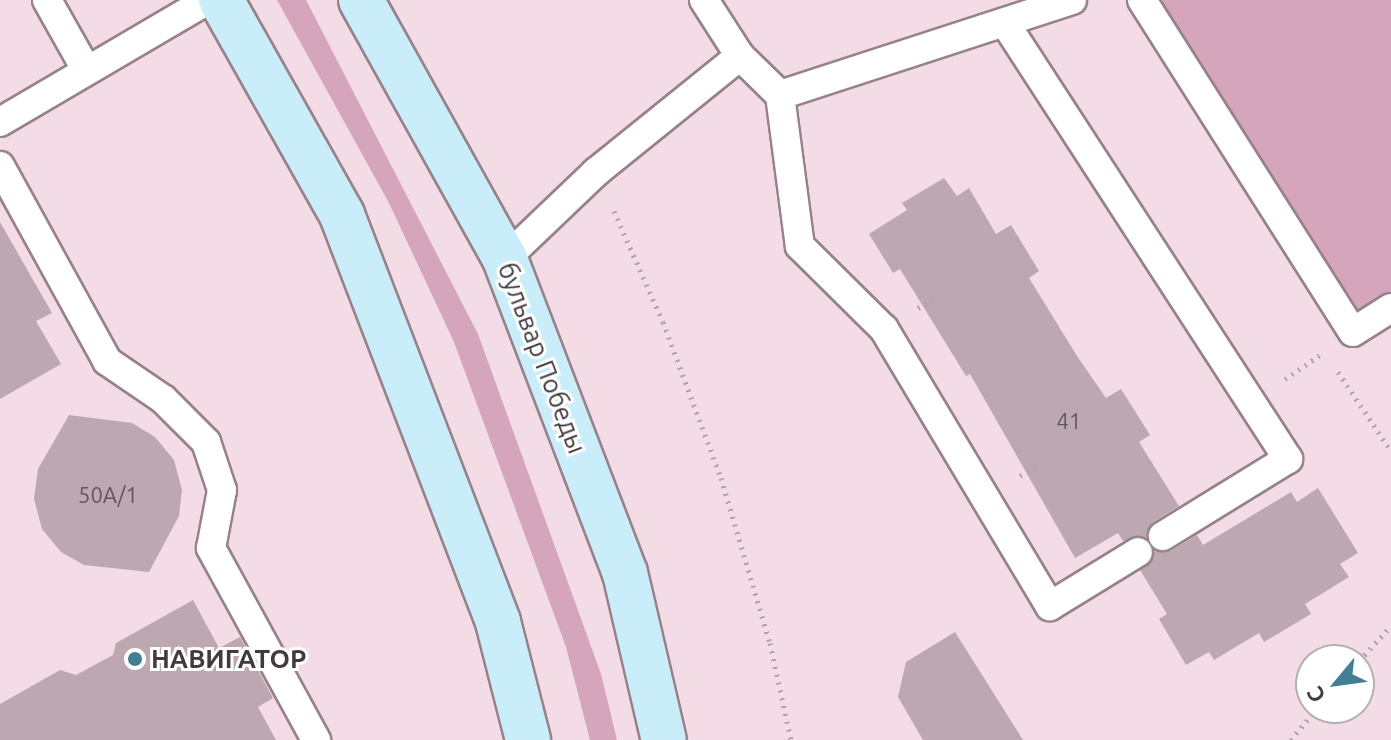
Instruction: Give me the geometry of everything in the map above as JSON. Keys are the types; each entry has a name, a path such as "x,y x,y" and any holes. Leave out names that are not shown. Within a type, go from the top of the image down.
{"main road":[{"path":"221,0 342,215 498,622 528,740"},
{"name":"бульвар Победы","path":"361,0 505,259 625,573 664,740"}],"lane":[{"path":"47,0 87,71"},
{"path":"0,122 208,0"},
{"path":"704,0 740,56 780,95 800,246 884,329 1050,606 1138,552"},
{"path":"780,95 1072,0"},
{"path":"1142,0 1353,332 1391,308"},
{"path":"1005,23 1288,459 1163,536"},
{"path":"505,259 596,172 740,56"},
{"path":"0,166 107,361 163,399 206,442 222,490 211,548 316,740"}],"path":[{"path":"596,172 663,322 721,478 770,643 791,740"},
{"path":"1251,403 1325,352 1391,451"},
{"path":"1375,644 1391,626"},
{"path":"1291,740 1304,724"}],"shaded area":[{"path":"277,0 306,0 478,334 601,674 617,740 590,740 566,647 454,342 389,203"},
{"path":"1142,0 1391,0 1391,308 1353,332"}],"building":[{"path":"944,178 957,196 969,188 996,234 1011,225 1039,271 1029,278 1077,356 1106,398 1121,389 1150,435 1139,442 1179,506 1153,522 1146,537 1123,541 1118,533 1075,558 970,374 966,376 900,269 893,273 869,234 907,210 902,203"},
{"path":"0,222 52,313 36,321 61,364 0,399"},
{"path":"69,415 132,423 155,437 174,460 182,490 179,516 149,572 84,565 61,552 42,529 34,499 38,469"},
{"path":"1318,488 1358,553 1340,564 1349,577 1305,604 1311,614 1264,642 1259,633 1214,660 1209,652 1186,665 1159,619 1167,614 1140,570 1155,551 1171,551 1197,535 1203,545 1291,492 1297,502"},
{"path":"193,600 219,648 240,637 273,698 258,707 276,740 0,740 0,704 60,670 76,675 113,655 116,643"},
{"path":"955,632 1023,740 923,740 898,697 906,662"}],"place":[{"name":"НАВИГАТОР","path":"135,659"}]}
